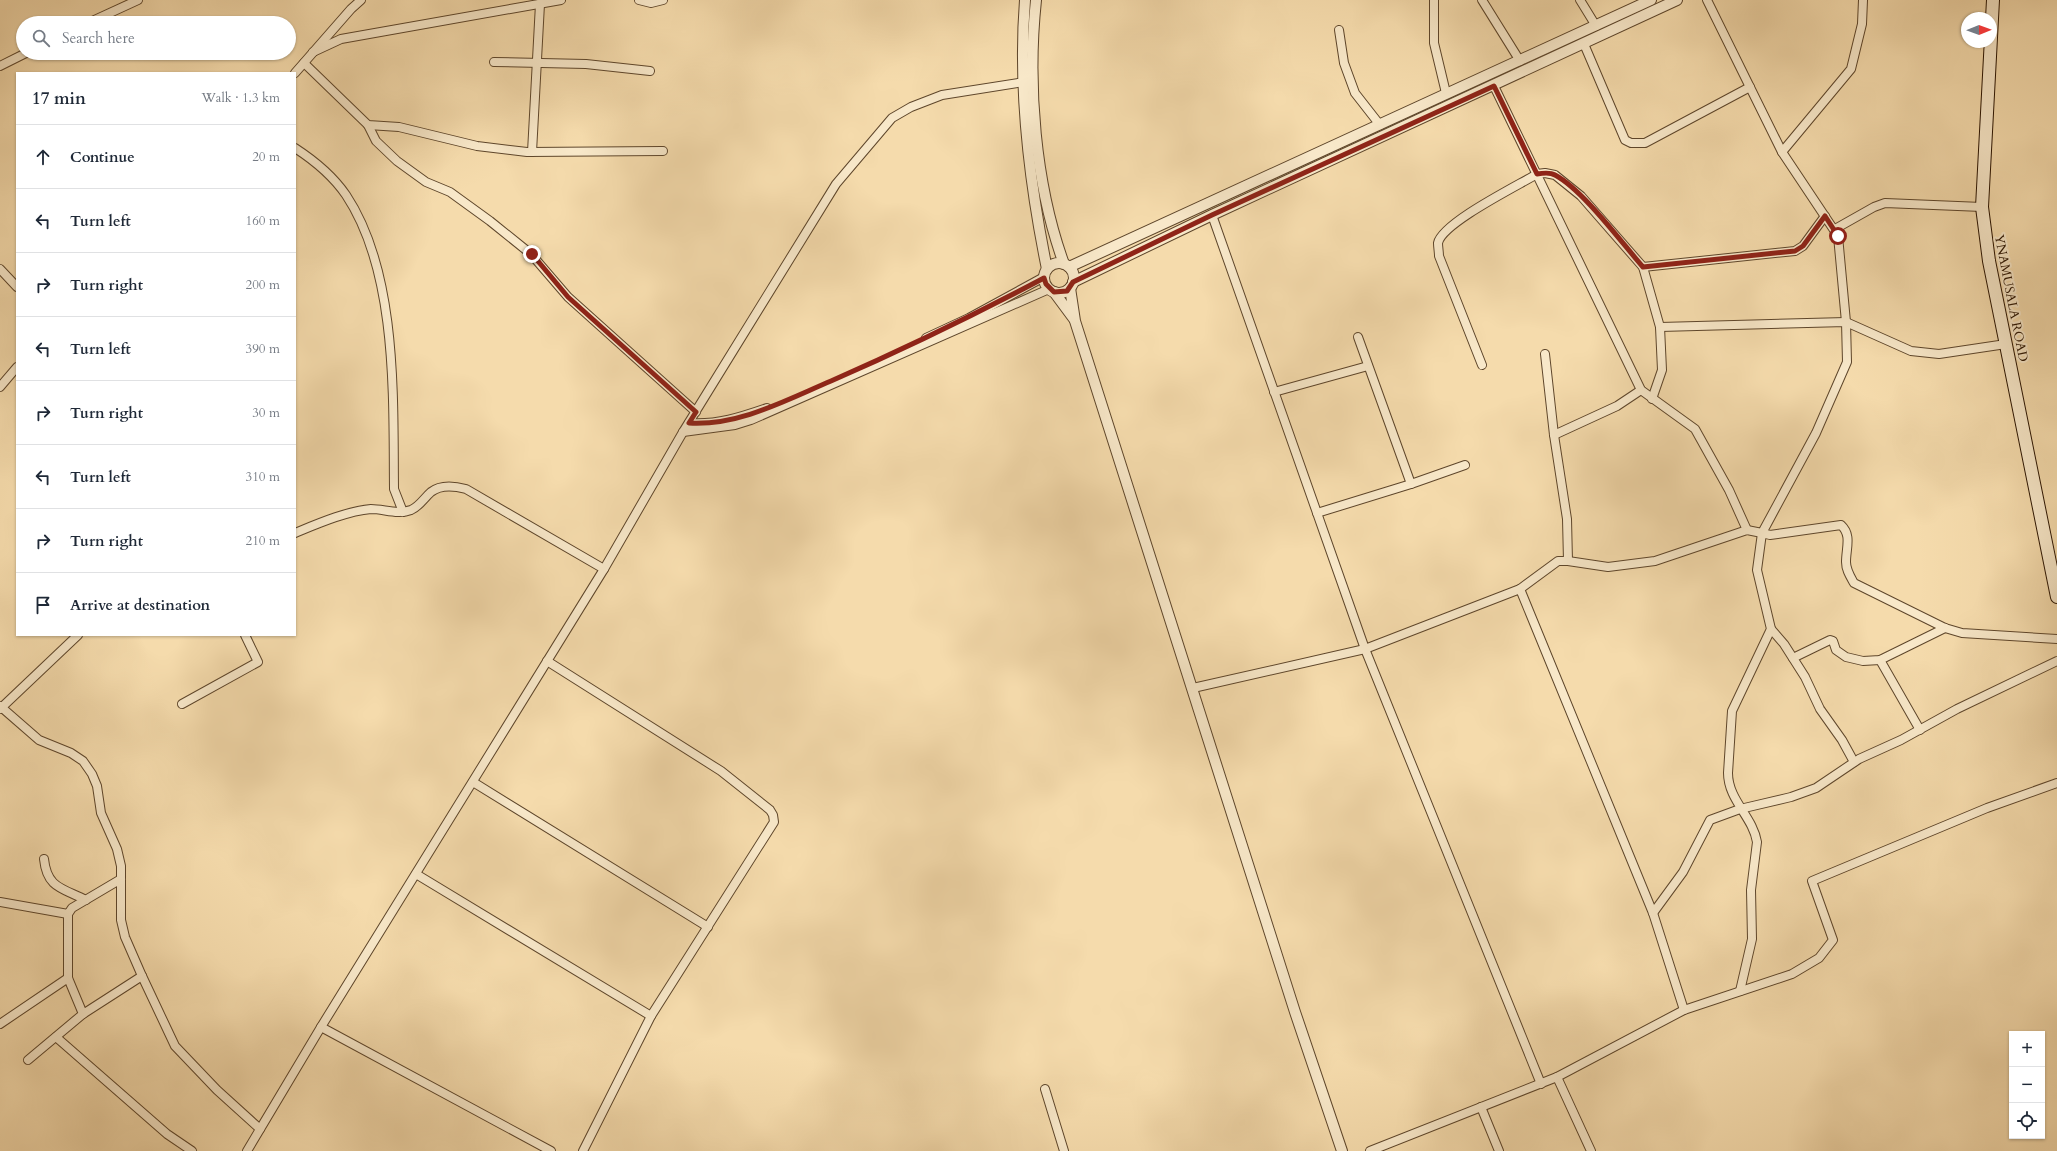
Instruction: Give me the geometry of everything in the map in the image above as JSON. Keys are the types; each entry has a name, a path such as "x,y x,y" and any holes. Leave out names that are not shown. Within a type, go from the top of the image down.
{"main road":[{"name":"YNAMUSALA ROAD","path":"1993,0 1982,206 1989,261 2057,597"}],"street":[{"path":"103,16 138,0"},
{"path":"296,72 351,9 361,0"},
{"path":"313,52 341,39 561,0"},
{"path":"638,0 651,3 663,0"},
{"path":"1025,0 1022,30 1031,177 1046,273 1052,291 1076,322"},
{"path":"1036,0 1033,65 1037,141 1047,210 1067,266 1073,272 1072,285 1076,322 1295,1012 1342,1151"},
{"path":"1434,0 1434,42 1446,93"},
{"path":"1482,0 1520,61"},
{"path":"1580,0 1596,26"},
{"path":"689,423 708,423 734,419 776,404 962,321 1046,273 1052,265 1067,266 1380,126 1446,93 1520,61 1651,0"},
{"path":"682,432 730,426 751,420 1052,291 1063,292 1072,285 1212,215 1494,86 1677,0"},
{"path":"1707,0 1782,152 1835,229 1838,236 1848,362 1816,433 1762,533 1757,570 1771,630 1784,644 1805,677 1820,709 1842,740 1854,762"},
{"path":"1782,152 1851,69 1862,24 1864,0"},
{"path":"532,152 540,4"},
{"path":"1339,30 1344,63 1355,93 1380,126"},
{"path":"1584,44 1625,140 1631,143 1645,143 1750,87"},
{"path":"0,66 16,58"},
{"path":"494,62 586,64 650,71"},
{"path":"304,63 368,125 376,141 396,161 426,182 450,192 532,254 568,297 696,412"},
{"path":"247,1151 321,1027 604,569 682,432 696,412 836,184 892,118 911,107 942,95 1024,82"},
{"path":"1494,86 1641,390 1695,429 1729,490 1747,530"},
{"path":"368,125 399,128 477,146 532,152 663,151"},
{"path":"296,149 331,176 346,196 366,233 381,282 388,319 394,489 403,512"},
{"path":"1482,365 1439,256 1438,243 1445,232 1462,218 1537,174 1545,173 1555,175 1581,196 1643,267 1660,327 1662,370 1652,399"},
{"path":"1835,229 1874,207 1885,204 1982,206"},
{"path":"1212,215 1365,649 1541,1084"},
{"path":"1643,267 1795,251 1803,246 1825,216"},
{"path":"0,269 16,286"},
{"path":"1660,327 1846,322 1911,351 1939,354 2006,344"},
{"path":"1358,337 1411,484"},
{"path":"1545,354 1554,435 1568,519 1568,561"},
{"path":"1274,392 1368,366"},
{"path":"0,387 16,368"},
{"path":"1554,435 1617,406 1641,390"},
{"path":"1317,512 1411,484 1465,465"},
{"path":"296,533 356,512 371,509 403,512 418,506 432,491 442,487 455,486 466,488 604,569"},
{"path":"1193,688 1365,649 1520,589 1558,561 1608,567 1655,561 1747,530 1770,535 1841,525 1846,530 1848,540 1846,563 1849,574 1854,583 1945,628 1962,633 2057,639"},
{"path":"1520,589 1653,913 1684,1010"},
{"path":"1793,658 1830,640 1833,641 1836,650 1846,657 1863,661 1880,660 1945,628"},
{"path":"1740,991 1752,939 1751,890 1757,842 1752,828 1740,809 1728,782 1732,711 1771,630"},
{"path":"77,636 1,707 39,740 71,753 83,761 88,767 97,786 101,813 117,849 121,866 121,920 125,937 175,1046 217,1090 260,1129"},
{"path":"182,704 258,662 245,636"},
{"path":"1880,660 1920,730"},
{"path":"1653,913 1683,872 1710,820 1740,809 1790,797 1816,788 1854,762 1920,730 1957,709 2057,661"},
{"path":"547,662 721,771 770,810 773,815 774,822 651,1016 583,1151"},
{"path":"473,782 708,926"},
{"path":"1370,1151 1557,1077 1684,1010 1792,974 1819,958 1833,940 1812,881 1987,808 2057,784"},
{"path":"44,859 45,872 50,880 86,900"},
{"path":"416,874 651,1016"},
{"path":"83,1014 68,978 68,914 72,908 121,879"},
{"path":"0,902 68,914"},
{"path":"28,1060 83,1014 142,976"},
{"path":"0,1024 68,978"},
{"path":"321,1027 551,1151"},
{"path":"56,1037 167,1134 192,1151"},
{"path":"1557,1077 1591,1151"},
{"path":"1044,1089 1064,1151"},
{"path":"1481,1108 1499,1151"}],"route":[{"path":"532,254 568,297 696,412 689,423 701,424 734,419 776,404 884,358 968,318 1044,278 1049,289 1054,292 1058,293 1067,291 1073,282 1212,215 1494,86 1537,174 1545,173 1555,175 1581,196 1643,267 1675,265 1795,251 1803,246 1825,216 1835,229 1838,236"}]}
